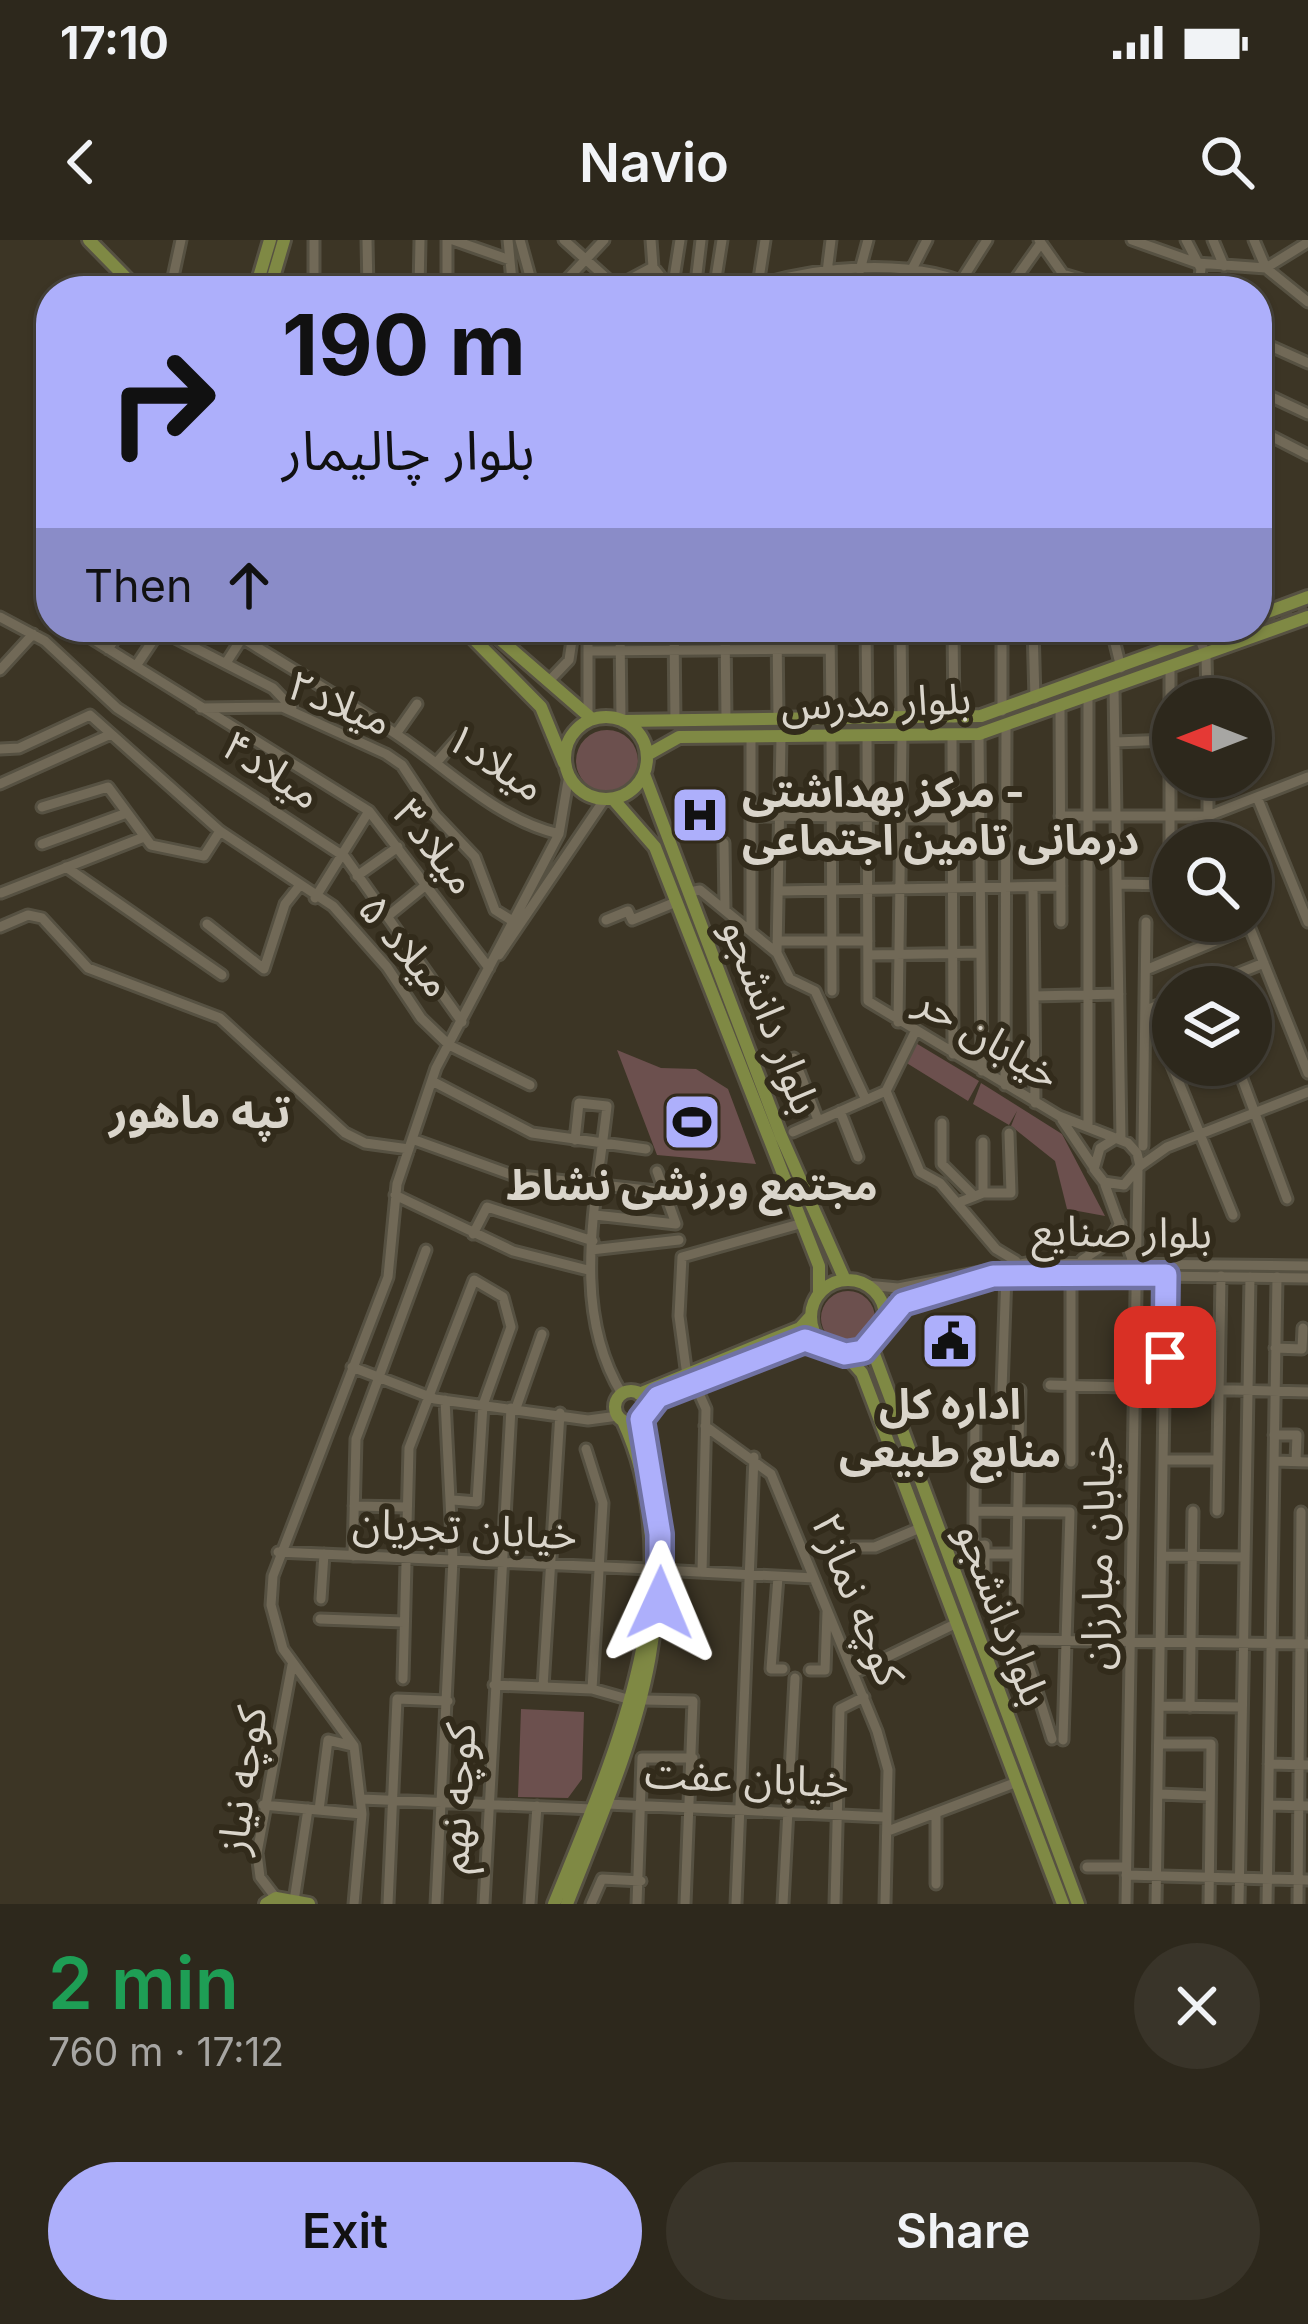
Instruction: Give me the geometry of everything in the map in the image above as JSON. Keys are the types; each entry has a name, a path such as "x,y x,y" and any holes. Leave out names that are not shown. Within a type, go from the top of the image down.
{"main road":[{"path":"89,240 124,276"},
{"path":"259,276 270,240"},
{"path":"273,276 284,240"},
{"path":"1272,610 1308,597"},
{"name":"بلوار مدرس","path":"1272,630 1308,617"},
{"path":"477,642 541,707 579,790 609,799 632,790 644,774 647,755 639,734 622,720 590,717 504,642"},
{"name":"بلوار مدرس","path":"622,720 954,718 1001,711 1186,642"},
{"name":"بلوار مدرس","path":"669,740 979,734 1241,642"},
{"path":"567,771 574,733 590,717"},
{"path":"867,718 867,735"},
{"path":"647,755 669,740 661,732 670,722"},
{"name":"بلوار دانشجو","path":"644,774 781,1136 845,1280"},
{"name":"بلوار دانشجو","path":"609,799 639,823 676,902 819,1266 819,1293"},
{"path":"639,823 646,809 657,814"},
{"path":"620,1418 644,1414 658,1397 690,1379 800,1328 819,1293 845,1280 866,1285 882,1304 883,1329 871,1346 845,1354 819,1341 805,1340 690,1379 639,1394 622,1394 615,1406 643,1483 655,1570"},
{"path":"810,1317 819,1341"},
{"name":"بلواردانشجو","path":"871,1346 1078,1904"},
{"name":"بلواردانشجو","path":"845,1354 862,1373 1063,1904"},
{"path":"567,1904 638,1700 655,1570 655,1480 639,1394"},
{"path":"554,1904 600,1806"},
{"path":"271,1901 302,1902"}],"street":[{"path":"173,276 181,240"},
{"path":"314,240 314,276"},
{"path":"367,240 368,276"},
{"path":"419,276 420,240"},
{"path":"448,276 450,240 510,260"},
{"path":"508,240 512,276"},
{"path":"520,240 530,276"},
{"path":"564,240 602,276"},
{"path":"571,276 604,240"},
{"path":"651,240 652,267 660,276"},
{"path":"674,276 680,240"},
{"path":"697,276 701,240"},
{"path":"716,276 722,240"},
{"path":"759,276 765,240"},
{"path":"814,240 831,241 827,272"},
{"path":"860,270 868,240"},
{"path":"910,272 927,240"},
{"path":"964,276 987,240"},
{"path":"1132,240 1160,245 1196,263 1266,268 1308,242"},
{"path":"1186,240 1202,276"},
{"path":"1213,240 1224,266"},
{"path":"1254,240 1266,268 1308,302"},
{"path":"1017,276 1040,242 1069,276"},
{"path":"637,276 652,267"},
{"path":"806,276 860,270 933,276"},
{"path":"1272,347 1308,363"},
{"path":"1272,397 1308,414"},
{"path":"1272,436 1308,455"},
{"path":"1297,448 1308,438"},
{"name":"میلاد۴","path":"0,617 36,637"},
{"path":"0,670 33,634"},
{"name":"میلاد۴","path":"42,642 118,708 345,857 462,1022"},
{"name":"میلاد۳","path":"97,642 370,811 489,968"},
{"path":"108,649 113,642"},
{"path":"136,666 152,642"},
{"path":"184,642 273,688 296,712"},
{"name":"میلاد۱","path":"226,663 239,642"},
{"name":"میلاد۱","path":"248,642 396,734 526,826 559,834"},
{"path":"549,681 569,660 572,642"},
{"path":"588,642 590,717"},
{"path":"620,642 622,720"},
{"path":"670,722 674,642"},
{"path":"725,642 726,719"},
{"path":"777,642 778,719"},
{"path":"830,642 831,718"},
{"path":"866,642 867,718"},
{"path":"901,642 902,718"},
{"path":"953,642 954,718"},
{"path":"1001,711 1002,642"},
{"path":"1033,642 1035,699"},
{"path":"1115,642 1121,668"},
{"path":"1200,642 1207,678"},
{"path":"588,651 830,649"},
{"path":"1170,669 1170,678"},
{"path":"1114,687 1120,1141 1139,1169 1133,1269"},
{"path":"1088,698 1088,1127"},
{"name":"میلاد۲","path":"201,708 255,704 296,712 402,765 435,815 475,857 494,910 515,923"},
{"path":"396,734 417,704"},
{"path":"1060,706 1061,922"},
{"path":"0,749 19,748 90,715 111,734 0,784"},
{"path":"1005,1085 1006,727"},
{"name":"میلاد ۵","path":"111,734 220,831 333,906 387,967 421,1018 449,1045"},
{"path":"952,734 953,1054"},
{"path":"979,734 982,1072"},
{"name":"خیابان حر","path":"867,735 868,1001 1059,1116 1120,1141 1167,1147"},
{"path":"831,736 832,991"},
{"path":"898,1022 902,736"},
{"path":"436,762 459,737"},
{"path":"781,737 777,947 790,979 815,992 866,1100"},
{"path":"751,738 751,931"},
{"path":"1115,742 1152,741"},
{"path":"354,1904 362,1799 354,1746 292,1665 271,1604 278,1552 388,1277 395,1195 432,1081 559,834 567,771"},
{"path":"1272,790 1308,776"},
{"path":"42,807 108,787 151,844 204,856 220,831"},
{"path":"1117,884 1170,885 1170,798"},
{"path":"1208,798 1208,822"},
{"path":"1060,816 1208,816 1252,798"},
{"path":"1258,798 1308,922"},
{"path":"515,923 609,799"},
{"path":"315,898 370,811"},
{"path":"42,844 124,814"},
{"path":"751,816 952,818"},
{"path":"1208,816 1210,822"},
{"path":"1,893 144,837"},
{"path":"724,844 725,911"},
{"path":"357,876 398,847"},
{"path":"66,867 222,975"},
{"path":"207,924 264,969 285,904 300,885"},
{"path":"388,916 427,885"},
{"path":"778,892 1060,886"},
{"path":"1033,887 1035,1102"},
{"path":"689,892 700,890 777,947 868,941"},
{"path":"606,920 628,911 632,920 676,902"},
{"path":"0,927 28,915 42,918 88,968 220,1018 345,1133 365,1143 410,1144 512,1175 665,1192"},
{"path":"1143,1146 1149,1009 1146,922"},
{"path":"1148,970 1211,942"},
{"path":"1255,942 1308,1073"},
{"path":"868,955 981,953"},
{"path":"1259,966 1264,964"},
{"path":"1034,996 1119,994"},
{"path":"1149,1009 1233,1215"},
{"path":"793,1132 886,1090 915,1032"},
{"path":"449,1045 530,1085"},
{"path":"794,1058 818,1120"},
{"path":"432,1081 532,1133 646,1149"},
{"path":"1245,1086 1287,1199"},
{"path":"886,1090 920,1172 960,1202 996,1249 1022,1263"},
{"path":"1104,1182 1124,1185 1167,1147 1308,1092"},
{"path":"575,1140 579,1103 607,1106 588,1270 607,1368 622,1394"},
{"path":"840,1111 858,1157"},
{"name":"خیابان حر","path":"1059,1116 1094,1169"},
{"path":"942,1123 942,1164 978,1195"},
{"path":"960,1202 978,1195 1011,1193 1009,1133"},
{"path":"1120,1141 1096,1154 1094,1169 1120,1223 1133,1269"},
{"path":"978,1195 983,1142"},
{"path":"595,1215 676,1224 658,1171"},
{"path":"395,1195 513,1251 588,1270"},
{"path":"473,1234 488,1207 592,1246 679,1240"},
{"path":"702,1572 706,1409 690,1379 679,1316 682,1257 802,1223"},
{"path":"1071,1462 1072,1269 1100,1251 1120,1223"},
{"path":"353,1556 356,1439 426,1250"},
{"name":"بلوار صنایع","path":"866,1285 898,1288 1022,1263 1072,1269"},
{"name":"بلوار صنایع","path":"883,1329 903,1303 1006,1274 1308,1266"},
{"name":"بلوار صنایع","path":"1133,1269 1166,1275 1308,1278"},
{"name":"خیابان مبارزان","path":"1126,1904 1133,1269"},
{"path":"1006,1274 1002,1390 1020,1390 1016,1607"},
{"path":"1156,1904 1166,1275"},
{"path":"1217,1511 1221,1276"},
{"path":"1239,1904 1250,1277"},
{"path":"1267,1904 1277,1277"},
{"path":"403,1679 409,1448 474,1280 502,1297 511,1327 483,1405 477,1502 453,1501"},
{"path":"1165,1325 1220,1327"},
{"path":"1275,1348 1302,1349 1306,1328 1276,1327"},
{"name":"کوچه نهم","path":"484,1904 500,1563 513,1408 542,1334"},
{"path":"352,1366 428,1397 588,1420 620,1418"},
{"path":"1049,1385 1308,1392"},
{"path":"436,1904 453,1561 445,1400"},
{"path":"543,1687 560,1413"},
{"path":"975,1419 974,1546 985,1545 985,1574"},
{"name":"کوچه نماز۲","path":"705,1426 754,1457 771,1474 864,1697 888,1770 885,1904"},
{"path":"1274,1436 1297,1435 1302,1462 1274,1461"},
{"path":"586,1449 603,1504 592,1690"},
{"path":"736,1904 750,1692 754,1457"},
{"path":"1164,1460 1218,1460"},
{"path":"354,1506 407,1507"},
{"path":"974,1511 1070,1511 1065,1642 1058,1740 1021,1640 1065,1642 1129,1644 1304,1644"},
{"path":"1190,1707 1192,1511"},
{"path":"1298,1904 1303,1880 1304,1558 1300,1512"},
{"path":"852,1547 874,1547 920,1528"},
{"name":"خیابان تجریان","path":"278,1552 814,1578"},
{"path":"985,1554 1017,1554"},
{"path":"321,1599 324,1555"},
{"path":"1163,1556 1244,1557"},
{"path":"778,1577 772,1669 783,1669"},
{"path":"811,1670 825,1670 827,1609"},
{"path":"320,1619 404,1622"},
{"path":"854,1673 957,1623"},
{"name":"کوچه نیاز","path":"271,1901 257,1868 263,1805 292,1665"},
{"path":"783,1904 795,1678"},
{"path":"494,1690 543,1687 592,1690 638,1700 693,1701 685,1904"},
{"path":"835,1904 840,1709 864,1697"},
{"path":"388,1904 397,1699 448,1698"},
{"path":"1162,1706 1242,1707"},
{"path":"302,1902 313,1809 328,1740 354,1746"},
{"path":"1161,1744 1211,1744 1209,1904"},
{"path":"638,1904 642,1758 693,1758"},
{"path":"1269,1764 1303,1765"},
{"path":"888,1831 1017,1782"},
{"path":"1160,1794 1210,1796"},
{"name":"خیابان عفت","path":"362,1799 641,1805 884,1817"},
{"path":"263,1805 362,1814"},
{"path":"1269,1805 1303,1806"},
{"path":"530,1904 537,1806"},
{"path":"936,1813 936,1884"},
{"path":"1087,1867 1155,1876 1303,1880"},
{"path":"591,1904 602,1879 641,1881"}],"shaded area":[{"path":"607,730 629,739 638,761 629,783 607,792 585,783 576,761 585,739"},
{"path":"914,1042 979,1081 968,1101 905,1062"},
{"name":"مجتمع ورزشی نشاط","path":"617,1050 661,1068 696,1069 728,1089 756,1164 657,1155"},
{"path":"981,1083 1062,1134 1105,1216 1067,1209 1055,1161 1011,1126 1017,1111 1009,1125 973,1104"},
{"path":"848,1291 867,1299 875,1318 867,1337 848,1345 829,1337 821,1318 829,1299"},
{"path":"521,1709 584,1712 582,1779 568,1798 518,1797"}],"tunnel":[{"path":"1272,626 1308,610"}],"place":[{"name":"مرکز بهداشتی - درمانی تامین اجتماعی","path":"700,815"},
{"name":"مجتمع ورزشی نشاط","path":"692,1122"},
{"name":"اداره کل منابع طبیعی","path":"950,1341"}],"district":[{"name":"تپه ماهور","path":"200,1111"}],"route":[{"path":"660,1603 655,1480 641,1419 658,1397 805,1340 819,1341 845,1354 863,1351 903,1303 1006,1274 1166,1275 1165,1357"}]}
